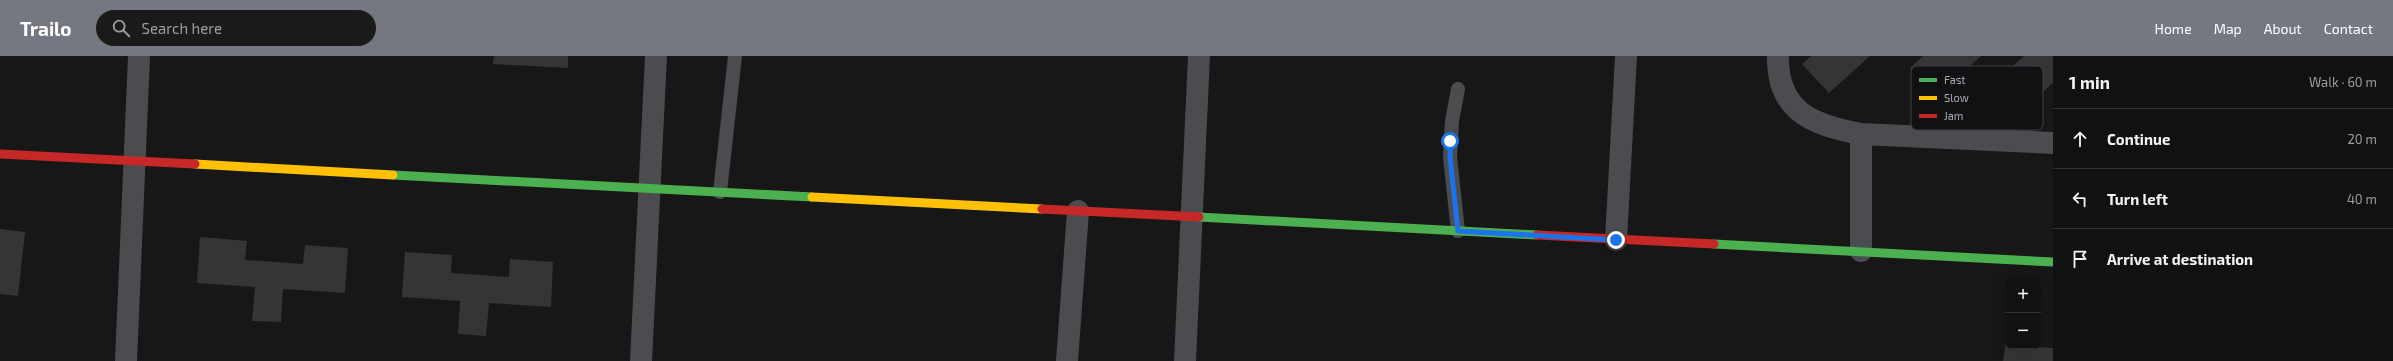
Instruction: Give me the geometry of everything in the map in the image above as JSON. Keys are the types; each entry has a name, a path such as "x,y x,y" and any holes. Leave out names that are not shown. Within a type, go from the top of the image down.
{"street":[{"path":"126,361 139,56"},
{"path":"641,361 656,56"},
{"path":"1185,361 1199,56"},
{"path":"1616,240 1626,56"},
{"path":"1778,56 1778,75 1786,97 1811,120 1835,129 1861,134 2053,143"},
{"path":"1861,134 1861,251"},
{"path":"0,154 2053,262"},
{"path":"1067,361 1078,211"}],"lane":[{"path":"720,192 735,56"},
{"path":"1458,89 1452,121 1450,157 1458,231"}],"building":[{"path":"494,56 568,56 568,68 493,64"},
{"path":"1811,56 1870,56 1829,93 1802,64"},
{"path":"1923,56 1981,56 1970,66 1912,66"},
{"path":"2024,56 2053,56 2053,83 2043,92 2043,66 2013,66"},
{"path":"0,229 25,232 18,296 0,294"},
{"path":"200,237 247,241 245,260 303,264 305,245 348,248 345,293 283,289 281,322 252,321 255,287 197,283"},
{"path":"405,252 452,255 451,273 509,277 510,259 553,262 551,307 489,303 486,336 458,334 460,301 402,297"},
{"path":"2005,348 2005,349 2053,348 2053,361 2003,361"}],"traffic: fast":[{"path":"393,175 812,197"},
{"path":"1199,217 1537,235"},
{"path":"1714,244 2053,262"}],"traffic: slow":[{"path":"195,164 393,175"},
{"path":"812,197 1042,209"}],"traffic: jam":[{"path":"0,154 195,164"},
{"path":"1042,209 1199,217"},
{"path":"1537,235 1714,244"}],"route":[{"path":"1450,141 1450,157 1458,231 1616,240"}]}
